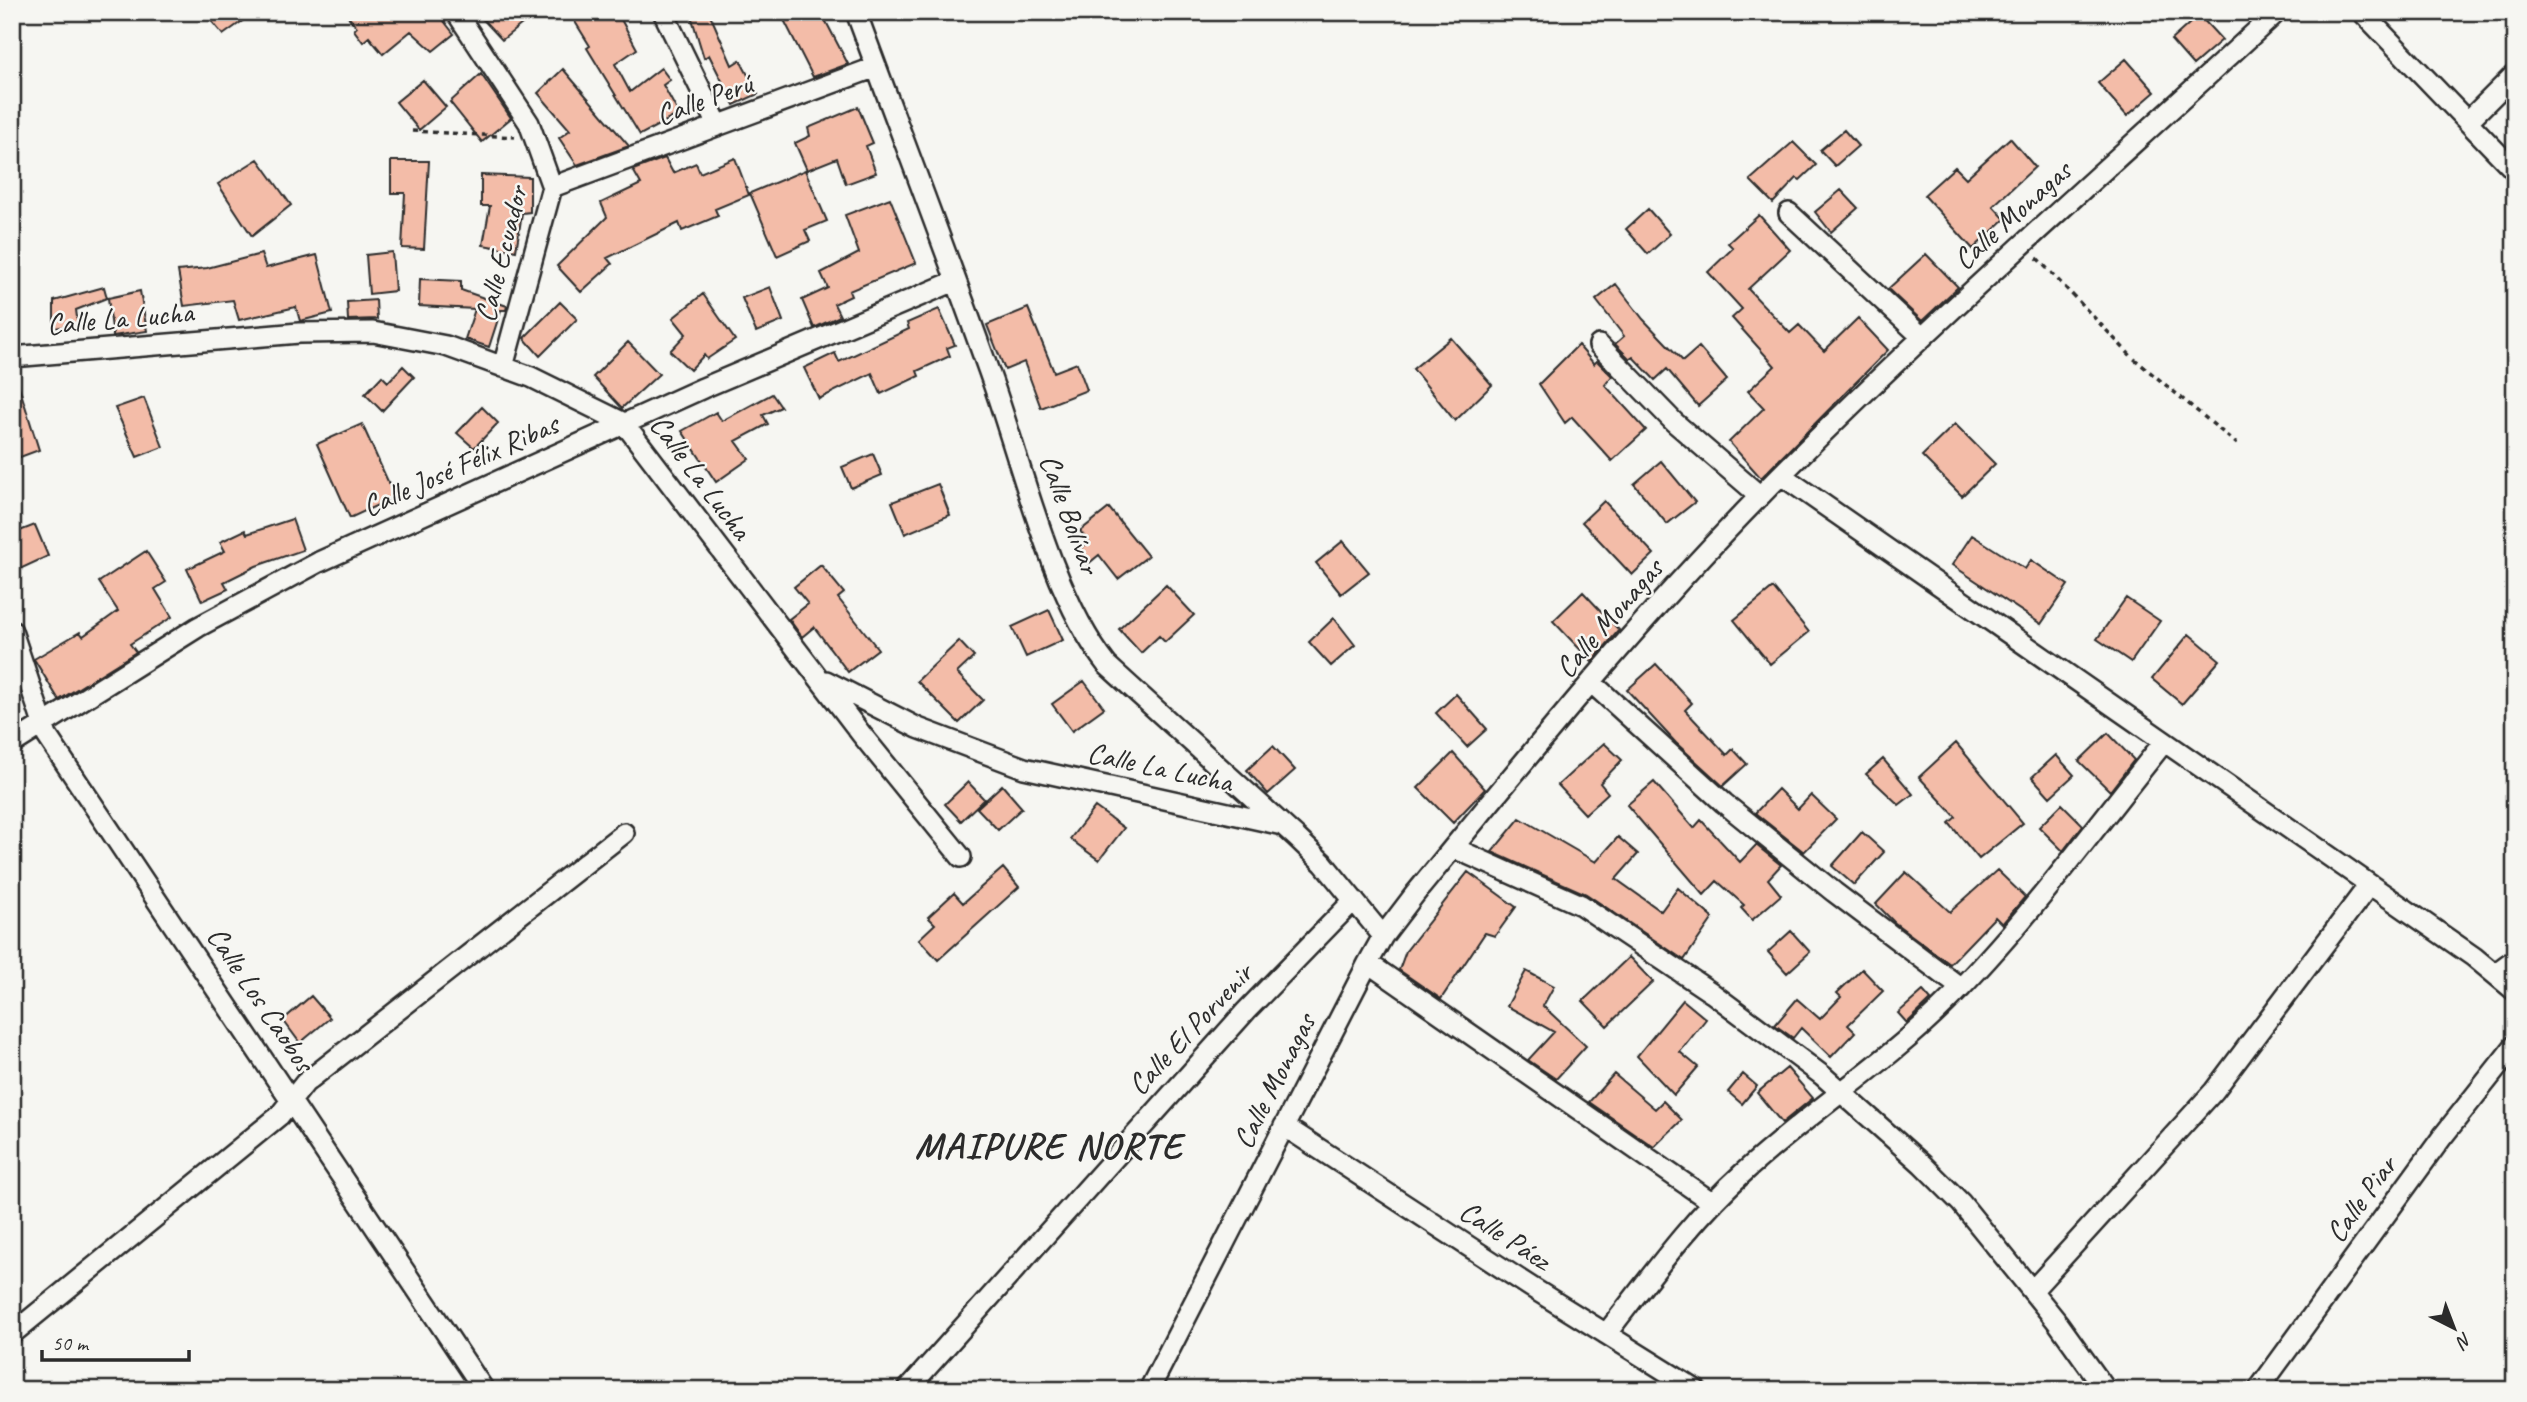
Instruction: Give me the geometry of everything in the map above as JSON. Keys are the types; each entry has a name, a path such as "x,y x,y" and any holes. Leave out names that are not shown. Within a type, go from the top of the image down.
{"street":[{"name":"Calle Ecuador","path":"456,12 512,94 536,138 552,187 503,367"},
{"path":"663,12 718,125"},
{"name":"Calle Bolívar","path":"856,12 1054,562 1083,633 1115,672 1322,863 1383,936"},
{"name":"Calle Monagas","path":"1149,1390 1367,963 1383,936 1454,848 1668,593 1760,496 1922,337 2277,12"},
{"path":"2362,12 2515,171"},
{"name":"Calle Perú","path":"552,187 876,67"},
{"path":"2468,121 2515,74"},
{"path":"1789,213 1922,337"},
{"name":"Calle José Félix Ribas","path":"12,744 250,596 319,562 624,423 955,281"},
{"name":"Calle La Lucha","path":"12,357 340,331 413,338 503,367 624,423 727,561 822,678 918,729 1024,768 1282,824"},
{"path":"1599,345 1674,422 1760,496"},
{"path":"1781,475 2369,884 2496,974 2515,991"},
{"name":"Calle Los Caobos","path":"12,631 42,726 484,1390"},
{"path":"822,678 862,735 961,857"},
{"path":"1592,683 1724,803 1834,892 1961,988"},
{"path":"1606,1334 1713,1203 1742,1174 1911,1035 1961,988 2009,936 2164,743"},
{"path":"12,1334 279,1116 305,1083 624,833"},
{"path":"1454,848 1581,905 1712,993 1840,1091 1961,1203 2032,1291 2106,1390"},
{"path":"2032,1291 2214,1091 2369,884"},
{"name":"Calle El Porvenir","path":"907,1390 1218,1042 1354,900"},
{"path":"2496,974 2515,959"},
{"path":"1367,963 1713,1203"},
{"name":"Calle Piar","path":"2258,1390 2443,1136 2515,1045"},
{"name":"Calle Páez","path":"1284,1126 1696,1390"}],"path":[{"path":"412,131 536,138"},
{"path":"2024,243 2132,357 2237,444"}],"building":[{"path":"204,12 255,12 223,35"},
{"path":"344,12 421,12 426,19 437,12 454,34 433,51 411,31 383,54 369,37 363,42 354,30 357,27"},
{"path":"476,12 537,12 502,40"},
{"path":"569,12 617,12 637,49 615,64 630,92 661,68 670,80 663,85 679,114 640,135 587,48 590,46"},
{"path":"690,12 709,12 732,65 740,60 758,94 734,105 709,55 704,58"},
{"path":"780,12 821,12 848,64 813,77"},
{"path":"2199,15 2222,40 2193,65 2171,40"},
{"path":"2126,59 2155,92 2127,116 2098,83"},
{"path":"563,69 629,146 577,165 559,138 570,130 538,93"},
{"path":"481,74 511,118 482,142 450,102"},
{"path":"423,80 446,107 419,130 396,102"},
{"path":"858,107 873,143 866,146 876,173 846,184 837,158 807,170 795,143 810,136 808,128"},
{"path":"1844,130 1858,146 1835,166 1820,150"},
{"path":"2010,138 2035,167 1993,206 2005,219 1973,249 1924,195 1955,167 1966,178"},
{"path":"1793,142 1816,165 1800,180 1797,178 1773,203 1750,180"},
{"path":"665,158 673,173 696,163 700,173 735,158 749,195 715,209 718,216 682,231 679,223 607,258 612,264 581,292 557,266 607,217 601,203 641,184 633,170"},
{"path":"258,159 291,205 252,236 218,184"},
{"path":"391,161 429,161 424,249 402,248 405,193 391,193"},
{"path":"805,170 827,221 805,230 810,241 777,256 750,193"},
{"path":"481,175 530,177 530,212 522,213 516,251 483,245 490,206 481,206"},
{"path":"1841,190 1858,208 1831,232 1815,212"},
{"path":"890,198 916,263 849,291 851,296 834,304 840,316 814,328 802,300 828,288 821,273 859,253 845,215"},
{"path":"1648,209 1670,234 1648,254 1626,229"},
{"path":"1759,215 1790,250 1748,289 1790,333 1799,325 1824,351 1858,318 1888,350 1761,478 1729,442 1764,408 1748,391 1775,366 1732,318 1742,309 1708,272 1733,248 1728,243"},
{"path":"392,252 395,291 369,294 366,255"},
{"path":"261,254 266,268 317,255 332,313 300,321 296,307 239,320 233,300 184,306 178,271 207,268"},
{"path":"1926,254 1958,287 1922,321 1888,289"},
{"path":"420,279 461,281 461,290 507,306 506,310 501,310 489,347 465,339 475,309 419,306"},
{"path":"1616,284 1643,319 1683,361 1699,347 1727,380 1698,406 1667,369 1655,380 1633,357 1630,359 1615,344 1624,336 1596,300"},
{"path":"104,287 107,298 76,310 78,325 54,328 54,301"},
{"path":"770,287 783,321 756,332 742,298"},
{"path":"140,291 147,331 113,336 108,298"},
{"path":"703,294 735,340 707,359 704,355 690,370 670,351 686,334 673,318"},
{"path":"376,300 377,319 348,320 347,302"},
{"path":"560,302 577,319 540,356 524,338"},
{"path":"1028,308 1054,372 1077,363 1087,390 1041,408 1024,362 1005,370 987,325"},
{"path":"939,309 955,345 947,348 950,356 917,371 919,376 881,394 872,373 819,399 804,368 835,353 839,362 909,329 907,323"},
{"path":"1451,338 1492,385 1455,421 1413,369"},
{"path":"628,342 659,374 622,408 593,377"},
{"path":"1578,345 1594,364 1597,361 1612,376 1605,385 1646,430 1612,461 1572,417 1565,423 1539,384"},
{"path":"403,366 414,377 382,411 365,394 382,376 388,382"},
{"path":"16,377 39,450 12,460 12,378"},
{"path":"772,394 781,407 763,415 768,424 736,441 749,459 716,482 682,431 716,412 722,421"},
{"path":"144,398 163,447 137,457 115,408"},
{"path":"482,407 498,423 474,448 457,433"},
{"path":"362,424 395,497 350,518 317,444"},
{"path":"1955,424 1995,464 1962,496 1922,456"},
{"path":"873,454 882,475 851,488 842,467"},
{"path":"1661,461 1695,502 1667,524 1634,484"},
{"path":"938,484 950,515 905,534 892,502"},
{"path":"1604,501 1654,554 1632,575 1582,522"},
{"path":"1109,508 1148,556 1118,579 1099,555 1088,564 1077,551 1089,542 1080,531"},
{"path":"292,519 303,550 256,566 224,582 228,589 202,601 187,569 225,551 220,542 245,530 247,534"},
{"path":"35,525 48,556 20,569 12,550 12,534"},
{"path":"1972,535 2025,569 2031,560 2068,585 2041,624 1952,565"},
{"path":"1343,541 1369,572 1341,594 1316,563"},
{"path":"146,551 166,582 155,589 172,617 130,644 136,652 59,700 34,659 80,632 83,636 118,611 99,582"},
{"path":"821,565 844,593 838,598 878,649 848,672 814,627 802,637 789,619 808,604 794,587"},
{"path":"1166,585 1194,615 1165,642 1159,636 1141,653 1119,629"},
{"path":"1773,588 1809,632 1770,664 1734,620"},
{"path":"1583,592 1619,630 1592,662 1553,621"},
{"path":"2126,598 2160,621 2131,662 2097,639"},
{"path":"1049,610 1063,640 1026,657 1012,627"},
{"path":"1334,618 1355,645 1331,666 1309,642"},
{"path":"2189,634 2220,660 2182,704 2152,679"},
{"path":"959,641 974,657 957,673 983,700 959,723 917,681"},
{"path":"1656,664 1692,703 1685,710 1727,755 1733,749 1747,764 1723,786 1676,743 1627,690"},
{"path":"1084,681 1104,708 1072,731 1052,704"},
{"path":"1456,694 1487,729 1467,747 1436,713"},
{"path":"2108,733 2134,760 2110,791 2079,761"},
{"path":"1604,743 1622,760 1600,783 1608,793 1585,814 1558,785"},
{"path":"1956,743 2023,823 1979,859 1949,823 1956,817 1919,777"},
{"path":"1273,746 1295,770 1268,794 1247,770"},
{"path":"1453,753 1485,789 1453,823 1418,788"},
{"path":"2056,755 2074,775 2050,797 2032,777"},
{"path":"1883,759 1913,794 1899,805 1866,774"},
{"path":"968,782 984,799 961,821 945,804"},
{"path":"1654,782 1694,828 1701,820 1740,862 1756,845 1781,865 1768,879 1781,895 1752,920 1741,908 1744,905 1717,881 1704,895 1627,805"},
{"path":"1002,785 1022,808 998,830 977,808"},
{"path":"1778,789 1798,809 1811,795 1836,819 1804,852 1755,813"},
{"path":"2062,804 2083,825 2063,851 2039,827"},
{"path":"1095,807 1124,828 1099,860 1070,839"},
{"path":"1520,818 1596,862 1618,837 1638,854 1616,879 1661,911 1678,888 1713,918 1684,960 1586,894 1492,852"},
{"path":"1862,832 1884,852 1854,885 1832,866"},
{"path":"1003,868 1019,887 938,960 919,939 935,924 928,917 954,893 963,903"},
{"path":"1997,870 2025,897 2002,924 1995,917 1950,964 1895,923 1876,904 1906,872 1950,912"},
{"path":"1468,872 1516,907 1495,936 1485,933 1441,999 1399,970 1406,951"},
{"path":"1791,931 1810,952 1787,973 1768,952"},
{"path":"1629,957 1653,982 1607,1026 1583,1001"},
{"path":"1862,969 1883,991 1848,1025 1855,1032 1831,1057 1801,1028 1793,1038 1775,1025 1797,999 1820,1019 1841,997 1837,993"},
{"path":"1526,971 1554,986 1543,1006 1586,1046 1556,1079 1528,1060 1554,1032 1507,1006"},
{"path":"1923,991 1931,1000 1907,1023 1898,1013"},
{"path":"311,996 330,1018 300,1043 283,1020"},
{"path":"1683,1000 1706,1019 1680,1052 1698,1067 1674,1095 1637,1056"},
{"path":"1787,1068 1813,1098 1782,1123 1757,1093"},
{"path":"1614,1074 1655,1109 1663,1101 1682,1120 1654,1147 1589,1102"},
{"path":"1743,1074 1757,1086 1742,1104 1728,1092"}],"district":[{"name":"MAIPURE NORTE","path":"1049,1145"}]}
